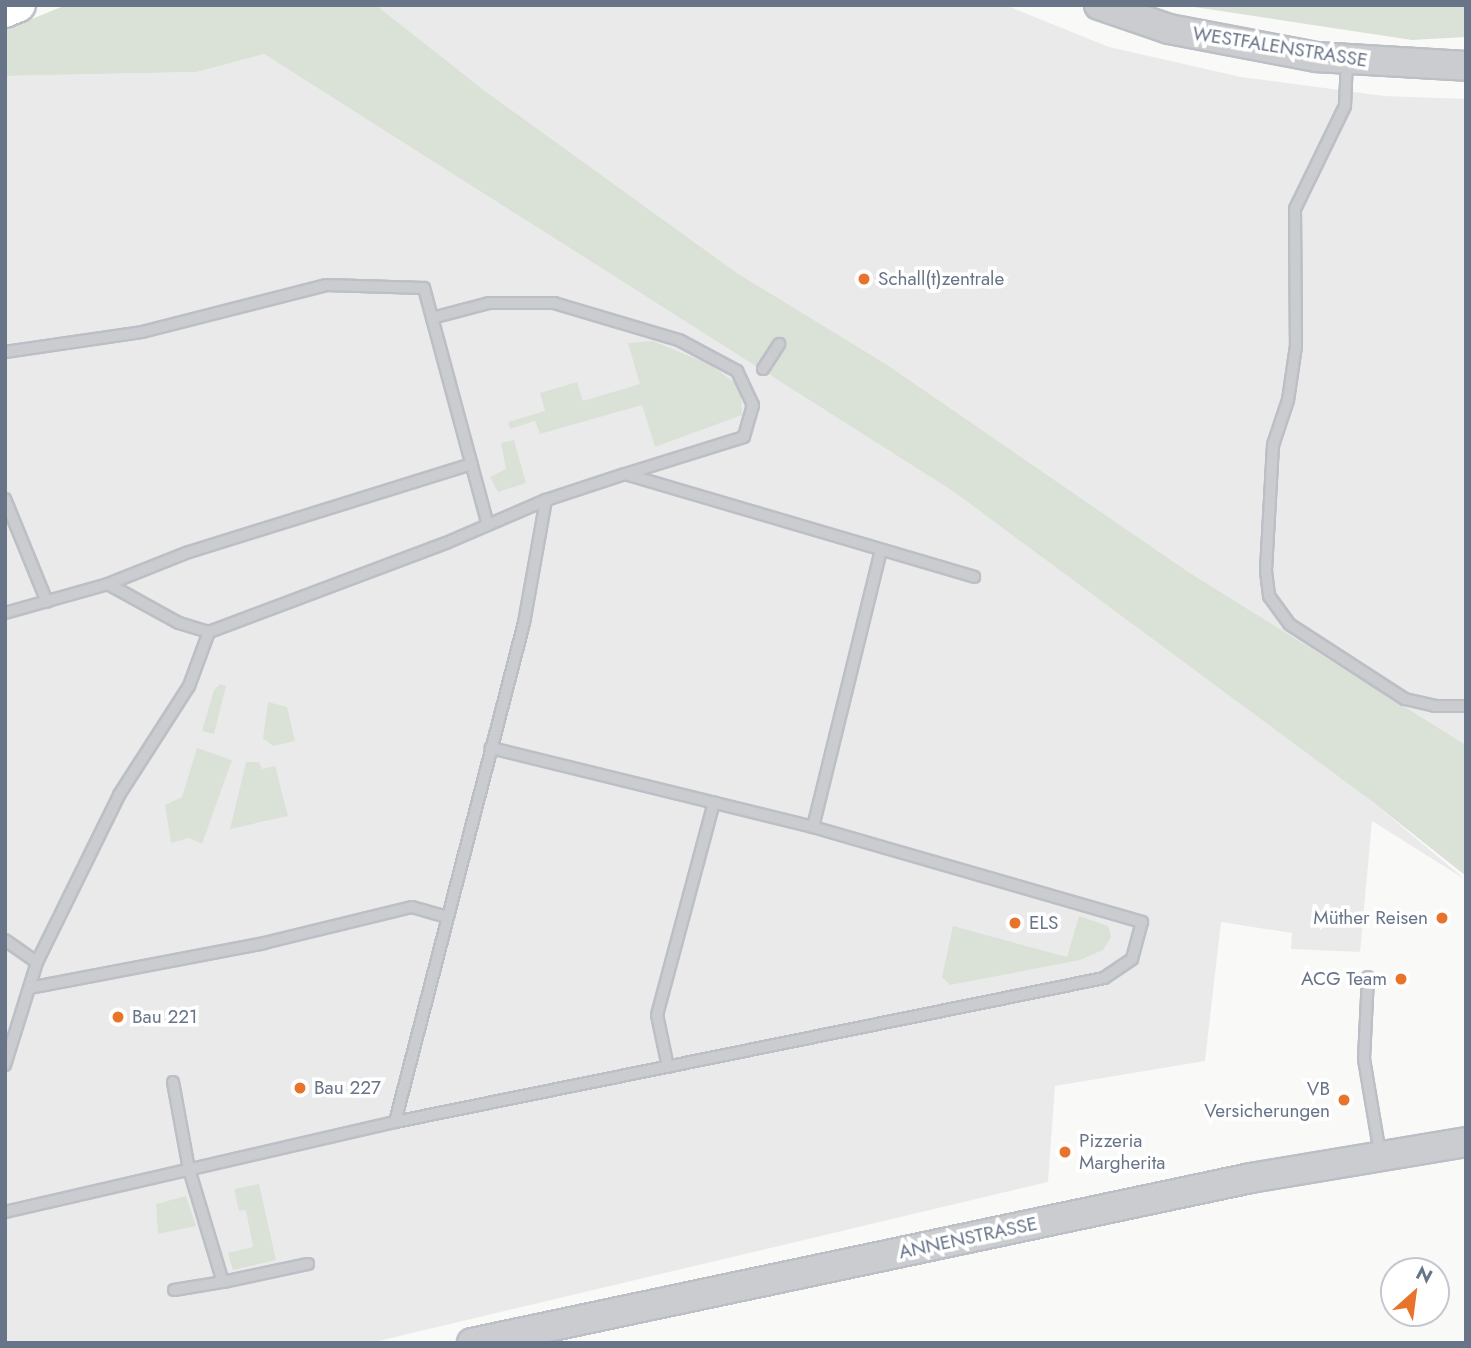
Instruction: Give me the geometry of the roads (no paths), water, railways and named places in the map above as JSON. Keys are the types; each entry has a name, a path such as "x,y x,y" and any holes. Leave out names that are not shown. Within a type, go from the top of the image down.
{"main road":[{"path":"5,11 19,5"}],"street":[{"name":"WESTFALENSTRASSE","path":"1098,5 1169,29 1347,60 1466,66"},
{"name":"ANNENSTRASSE","path":"472,1343 1251,1178 1466,1142"}],"lane":[{"path":"1347,60 1345,106 1295,209 1296,346 1288,400 1273,445 1266,572 1269,596 1289,624 1405,699 1427,705 1466,706"},
{"path":"5,352 142,332 326,285 424,288 488,525"},
{"path":"108,584 179,623 209,632 488,525 546,500 744,437 753,405 737,371 679,340 554,303 489,303 432,318"},
{"path":"763,369 779,344"},
{"path":"5,613 108,584 189,552 472,464"},
{"path":"625,474 974,578"},
{"path":"5,499 47,602"},
{"path":"395,1122 524,623 546,500"},
{"path":"813,827 881,550"},
{"path":"5,1065 37,962 119,795 189,686 209,632"},
{"path":"5,1212 395,1122 1104,978 1132,959 1142,922 813,827 491,748"},
{"path":"668,1067 657,1015 714,803"},
{"path":"29,988 264,943 412,907 447,917"},
{"path":"5,940 37,962"},
{"path":"1367,977 1364,1059 1380,1157"},
{"path":"173,1082 189,1169 223,1282"},
{"path":"174,1290 308,1264"}],"place":[{"name":"Schall(t)zentrale","path":"864,279"},
{"name":"Müther Reisen","path":"1442,918"},
{"name":"ELS","path":"1015,923"},
{"name":"ACG Team","path":"1401,979"},
{"name":"Bau 221","path":"118,1017"},
{"name":"Bau 227","path":"300,1088"},
{"name":"VB Versicherungen","path":"1344,1100"},
{"name":"Pizzeria Margherita","path":"1065,1152"}]}
